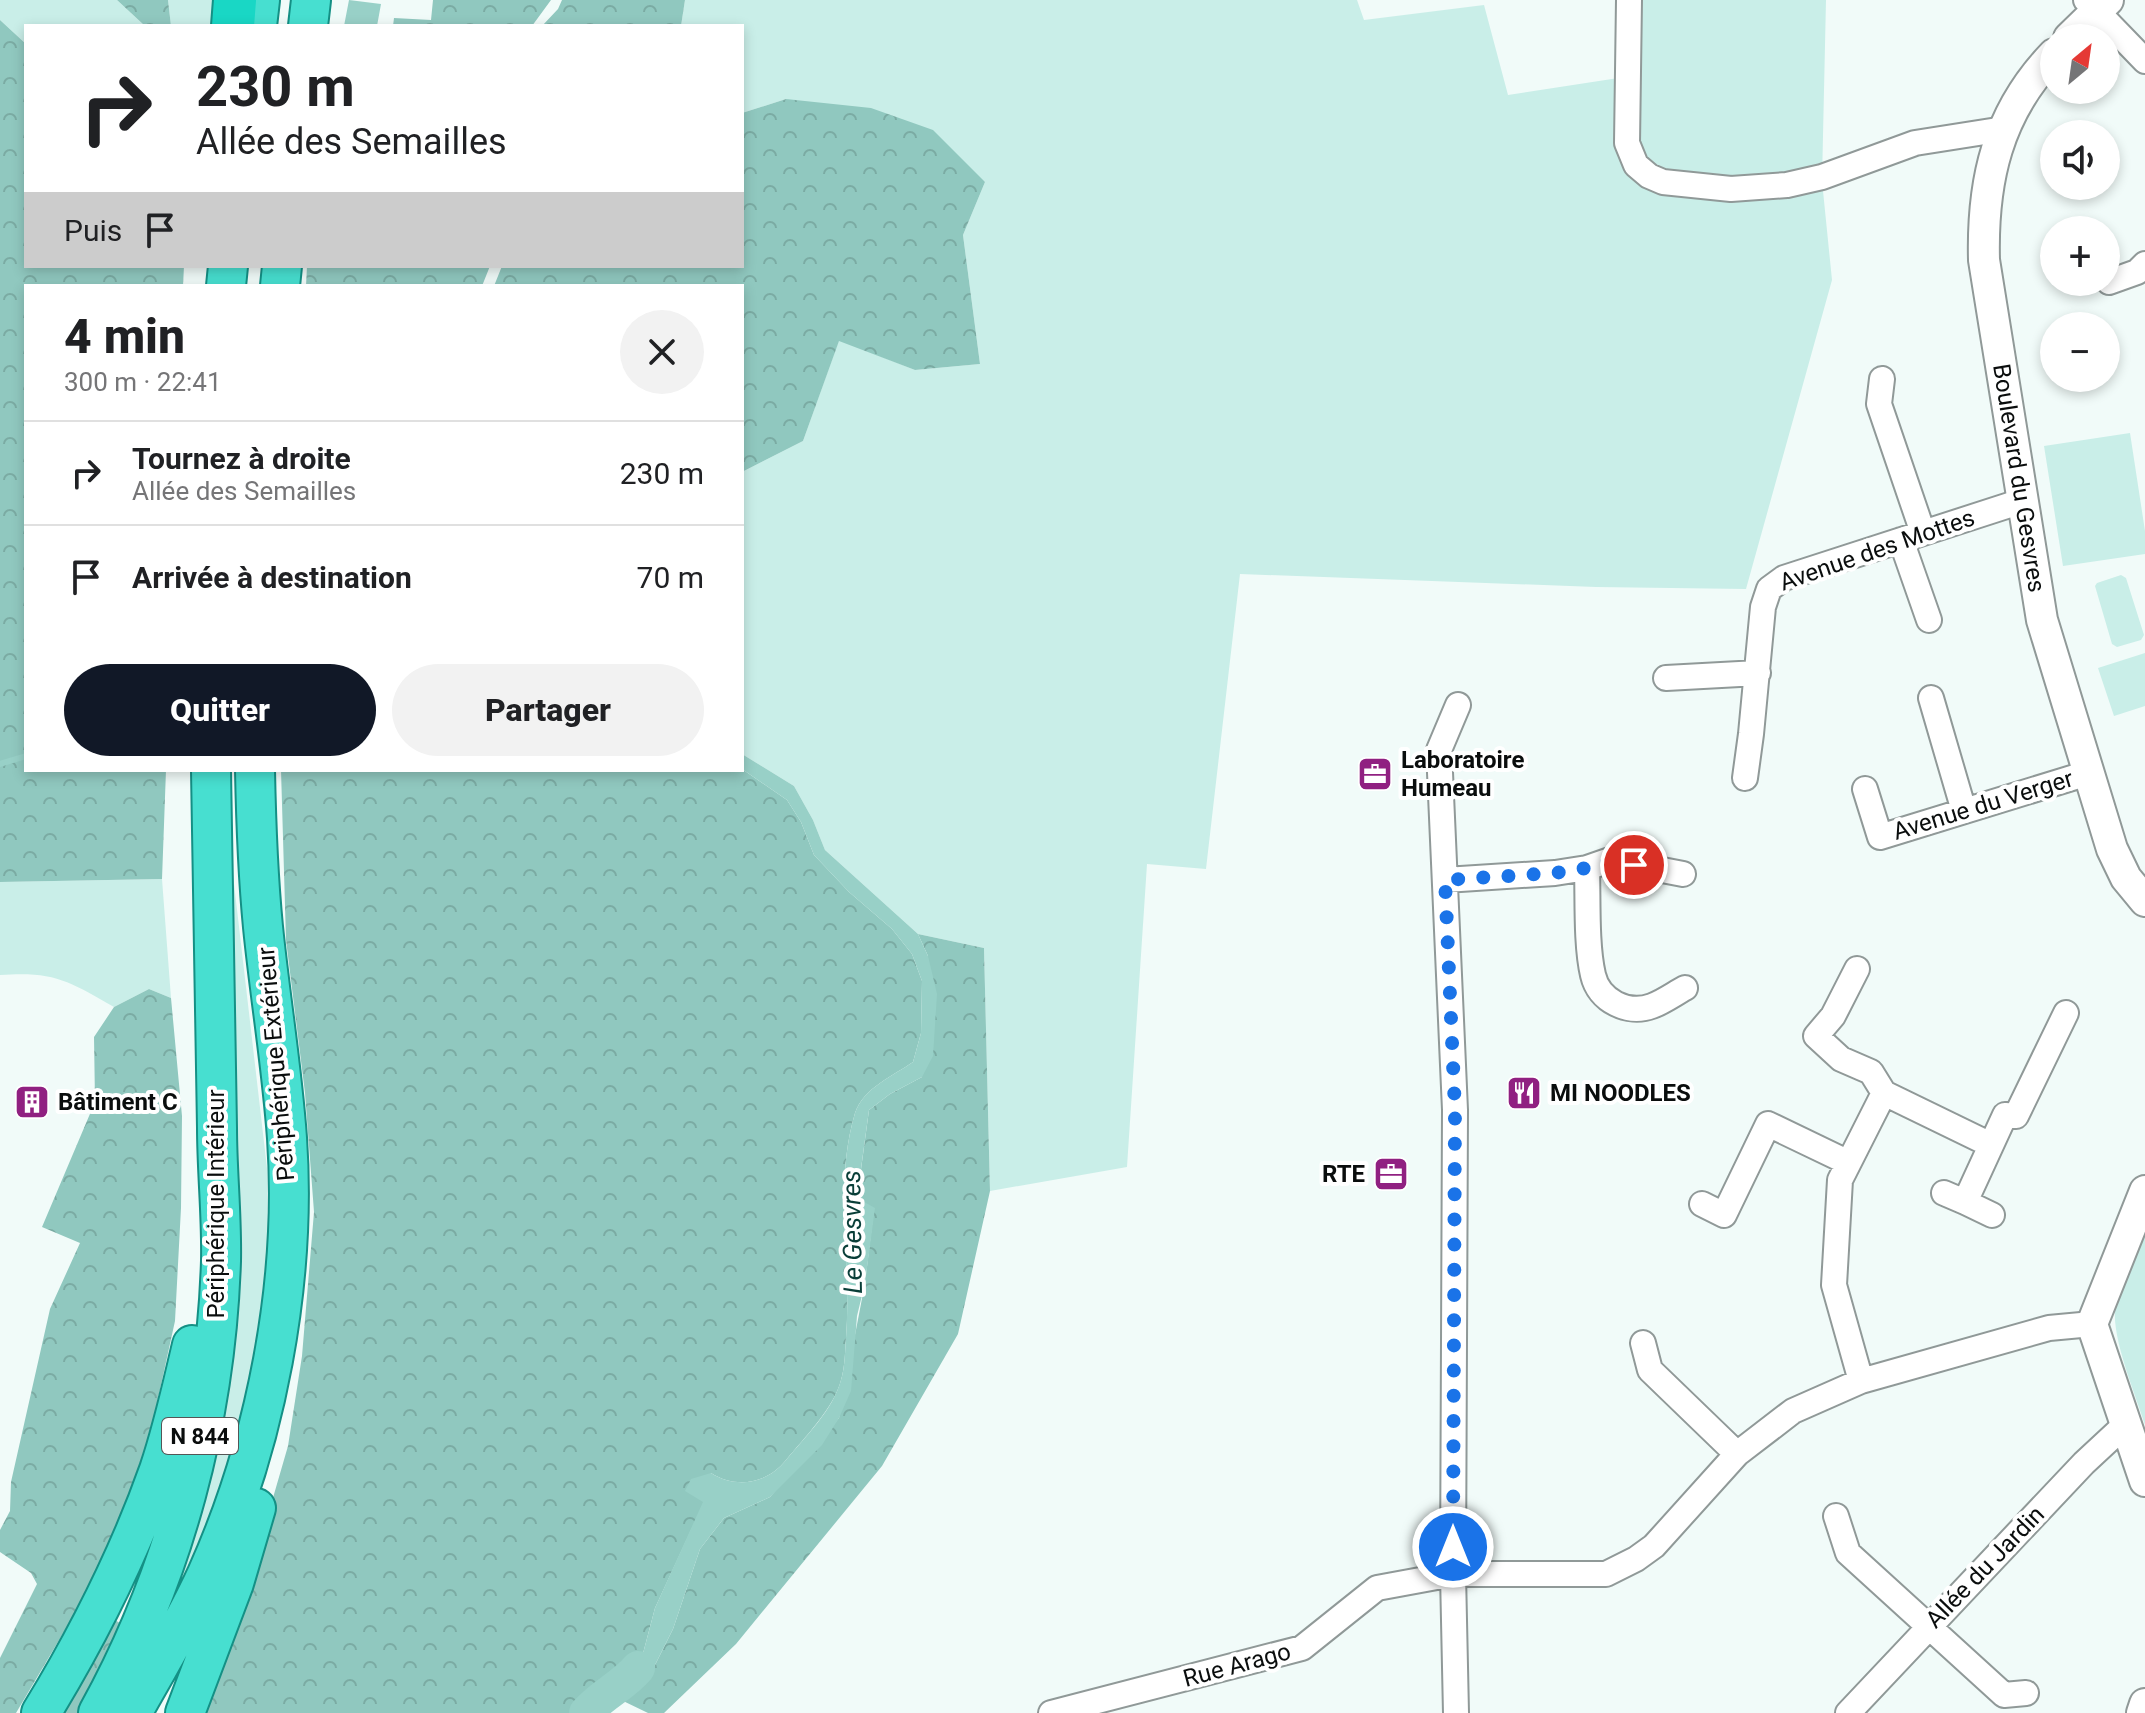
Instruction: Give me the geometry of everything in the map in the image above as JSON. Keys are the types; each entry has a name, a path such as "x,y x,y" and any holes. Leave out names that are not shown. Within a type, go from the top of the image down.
{"highway":[{"path":"233,24 235,0"},
{"path":"257,24 260,0"},
{"path":"308,24 311,0"},
{"name":"Périphérique Intérieur","path":"98,1713 155,1592 181,1515 198,1447 209,1384 219,1295 220,1219 211,772"},
{"name":"Périphérique Extérieur","path":"132,1713 207,1573 241,1480 269,1376 285,1278 287,1139 263,926 255,772"},
{"path":"41,1713 120,1569 174,1422 196,1330 202,1280 204,1179 217,1141"},
{"path":"185,1713 234,1583 262,1487 280,1404 269,1376"}],"street":[{"path":"1629,0 1627,143 1636,165 1663,182 1731,189 1787,185 1822,177 1915,143 2004,129"},
{"path":"2080,24 2097,3 2145,61"},
{"name":"Boulevard du Gesvres","path":"2040,71 2027,86 2004,129 1992,165 1984,201 1984,260 2042,620 2112,849 2126,878 2145,901"},
{"path":"2120,278 2137,272 2145,264"},
{"path":"1882,379 1879,404 1929,620"},
{"name":"Avenue des Mottes","path":"1745,778 1763,607 1765,596 1775,583 2022,501"},
{"path":"1666,678 1758,673"},
{"path":"1931,698 1964,811"},
{"path":"1456,1713 1453,1574 1455,1110 1439,750 1458,705"},
{"name":"Avenue du Verger","path":"1865,789 1880,837 2088,773"},
{"path":"1445,880 1555,873 1587,868 1610,860 1683,874"},
{"path":"1587,868 1591,964 1598,988 1609,1000 1636,1009 1651,1007 1685,988"},
{"path":"1857,969 1833,1016 1816,1036 1841,1059 1871,1072 1884,1093 1991,1145"},
{"path":"1992,1215 1955,1198 1991,1145 2005,1115 2016,1116 2066,1013"},
{"path":"1861,1381 1834,1285 1840,1180 1884,1093"},
{"path":"1702,1204 1724,1215 1768,1124 1847,1162"},
{"path":"2145,1191 2092,1324 2145,1481"},
{"name":"Rue Arago","path":"1051,1713 1302,1648 1377,1588 1453,1574 1606,1574 1654,1546 1737,1454 1793,1411 1861,1381 2049,1328 2092,1324"},
{"path":"1643,1343 1650,1370 1737,1454"},
{"name":"Allée du Jardin","path":"1848,1713 2084,1463 2126,1424"},
{"path":"1836,1516 1848,1553 2004,1695 2026,1693"},
{"path":"2142,1713 2145,1704"}],"shaded area":[{"path":"0,0 117,0 143,24 24,24 24,42 0,20"},
{"path":"168,0 224,0 221,24 171,24"},
{"path":"685,0 1357,0 1364,20 1484,5 1508,95 1638,75 1638,0 1826,0 1822,181 1832,280 1746,589 1596,587 1240,574 1206,869 1147,864 1127,1167 990,1191 984,948 918,934 825,850 794,786 744,755 744,471 803,441 839,340 915,370 980,364 963,235 985,182 786,99 744,112 744,24 681,24"},
{"path":"2130,433 2145,531 2145,554 2063,566 2044,446"},
{"path":"2121,575 2126,578 2144,635 2141,640 2117,647 2112,644 2095,586"},
{"path":"2145,653 2145,706 2114,716 2098,668"},
{"path":"228,875 233,875 267,1168 268,1287 249,1397 218,1506 174,1605 168,1602 196,1507"},
{"path":"162,879 171,998 149,989 114,1007 60,980 34,975 0,975 0,882"},
{"path":"2145,1231 2145,1425 2121,1353 2115,1312 2123,1281"}],"green space":[{"path":"117,0 168,0 171,24 143,24"},
{"path":"433,0 551,0 533,24 393,24 394,18 431,20"},
{"path":"562,0 685,0 681,24 544,24"},
{"path":"0,20 24,42 24,268 184,268 183,284 24,284 24,772 166,772 162,879 0,882"},
{"path":"786,99 871,108 933,130 985,182 963,235 980,364 915,370 839,341 803,441 744,471 744,284 495,284 501,268 744,268 744,112"},
{"path":"307,268 489,268 483,284 306,284"},
{"path":"744,770 787,800 801,822 814,855 849,892 892,929 912,954 922,981 921,1033 913,1062 865,1096 855,1113 849,1141 844,1197 845,1354 837,1391 818,1422 770,1474 751,1482 741,1482 711,1473 704,1502 655,1608 641,1661 583,1713 198,1713 257,1553 288,1446 302,1356 314,1212 305,1093 286,940 281,772"},
{"path":"918,934 984,948 990,1191 958,1334 882,1466 736,1644 664,1713 648,1713 619,1699 651,1673 673,1629 700,1549 724,1518 770,1497 839,1418 865,1283 874,1209 857,1199 869,1110 890,1094 922,1077 928,956"},
{"path":"149,989 171,998 182,1116 175,1321 150,1435 117,1526 78,1608 16,1713 0,1713 0,1658 37,1584 31,1573 0,1552 0,1530 10,1511 11,1482 50,1309 80,1243 42,1227 95,1102 94,1037 114,1007"},
{"path":"113,1619 120,1623 77,1713 57,1713"}],"water":[{"path":"349,0 381,4 377,24 344,24"},
{"path":"744,755 794,786 825,850 918,934 928,956 937,994 933,1056 922,1077 890,1094 869,1110 857,1198 875,1208 865,1283 857,1316 851,1391 839,1418 822,1445 770,1497 724,1518 700,1549 673,1629 651,1673 606,1713 583,1713 641,1661 655,1608 703,1502 685,1491 691,1479 711,1473 731,1481 761,1479 786,1460 832,1402 844,1364 847,1310 845,1169 855,1113 865,1096 913,1062 921,1033 922,981 912,954 892,929 849,892 814,855 801,822 787,800 744,770"}],"waterway":[{"path":"0,764 24,757"},
{"name":"Le Gesvres","path":"586,1713 638,1668"}],"place":[{"name":"Laboratoire Humeau","path":"1375,774"},
{"name":"MI NOODLES","path":"1524,1093"},
{"name":"Bâtiment C","path":"32,1102"},
{"name":"RTE","path":"1391,1174"}],"route":[{"path":"1453,1547 1455,1110 1445,880 1555,873 1587,868 1610,860 1634,865"}]}
